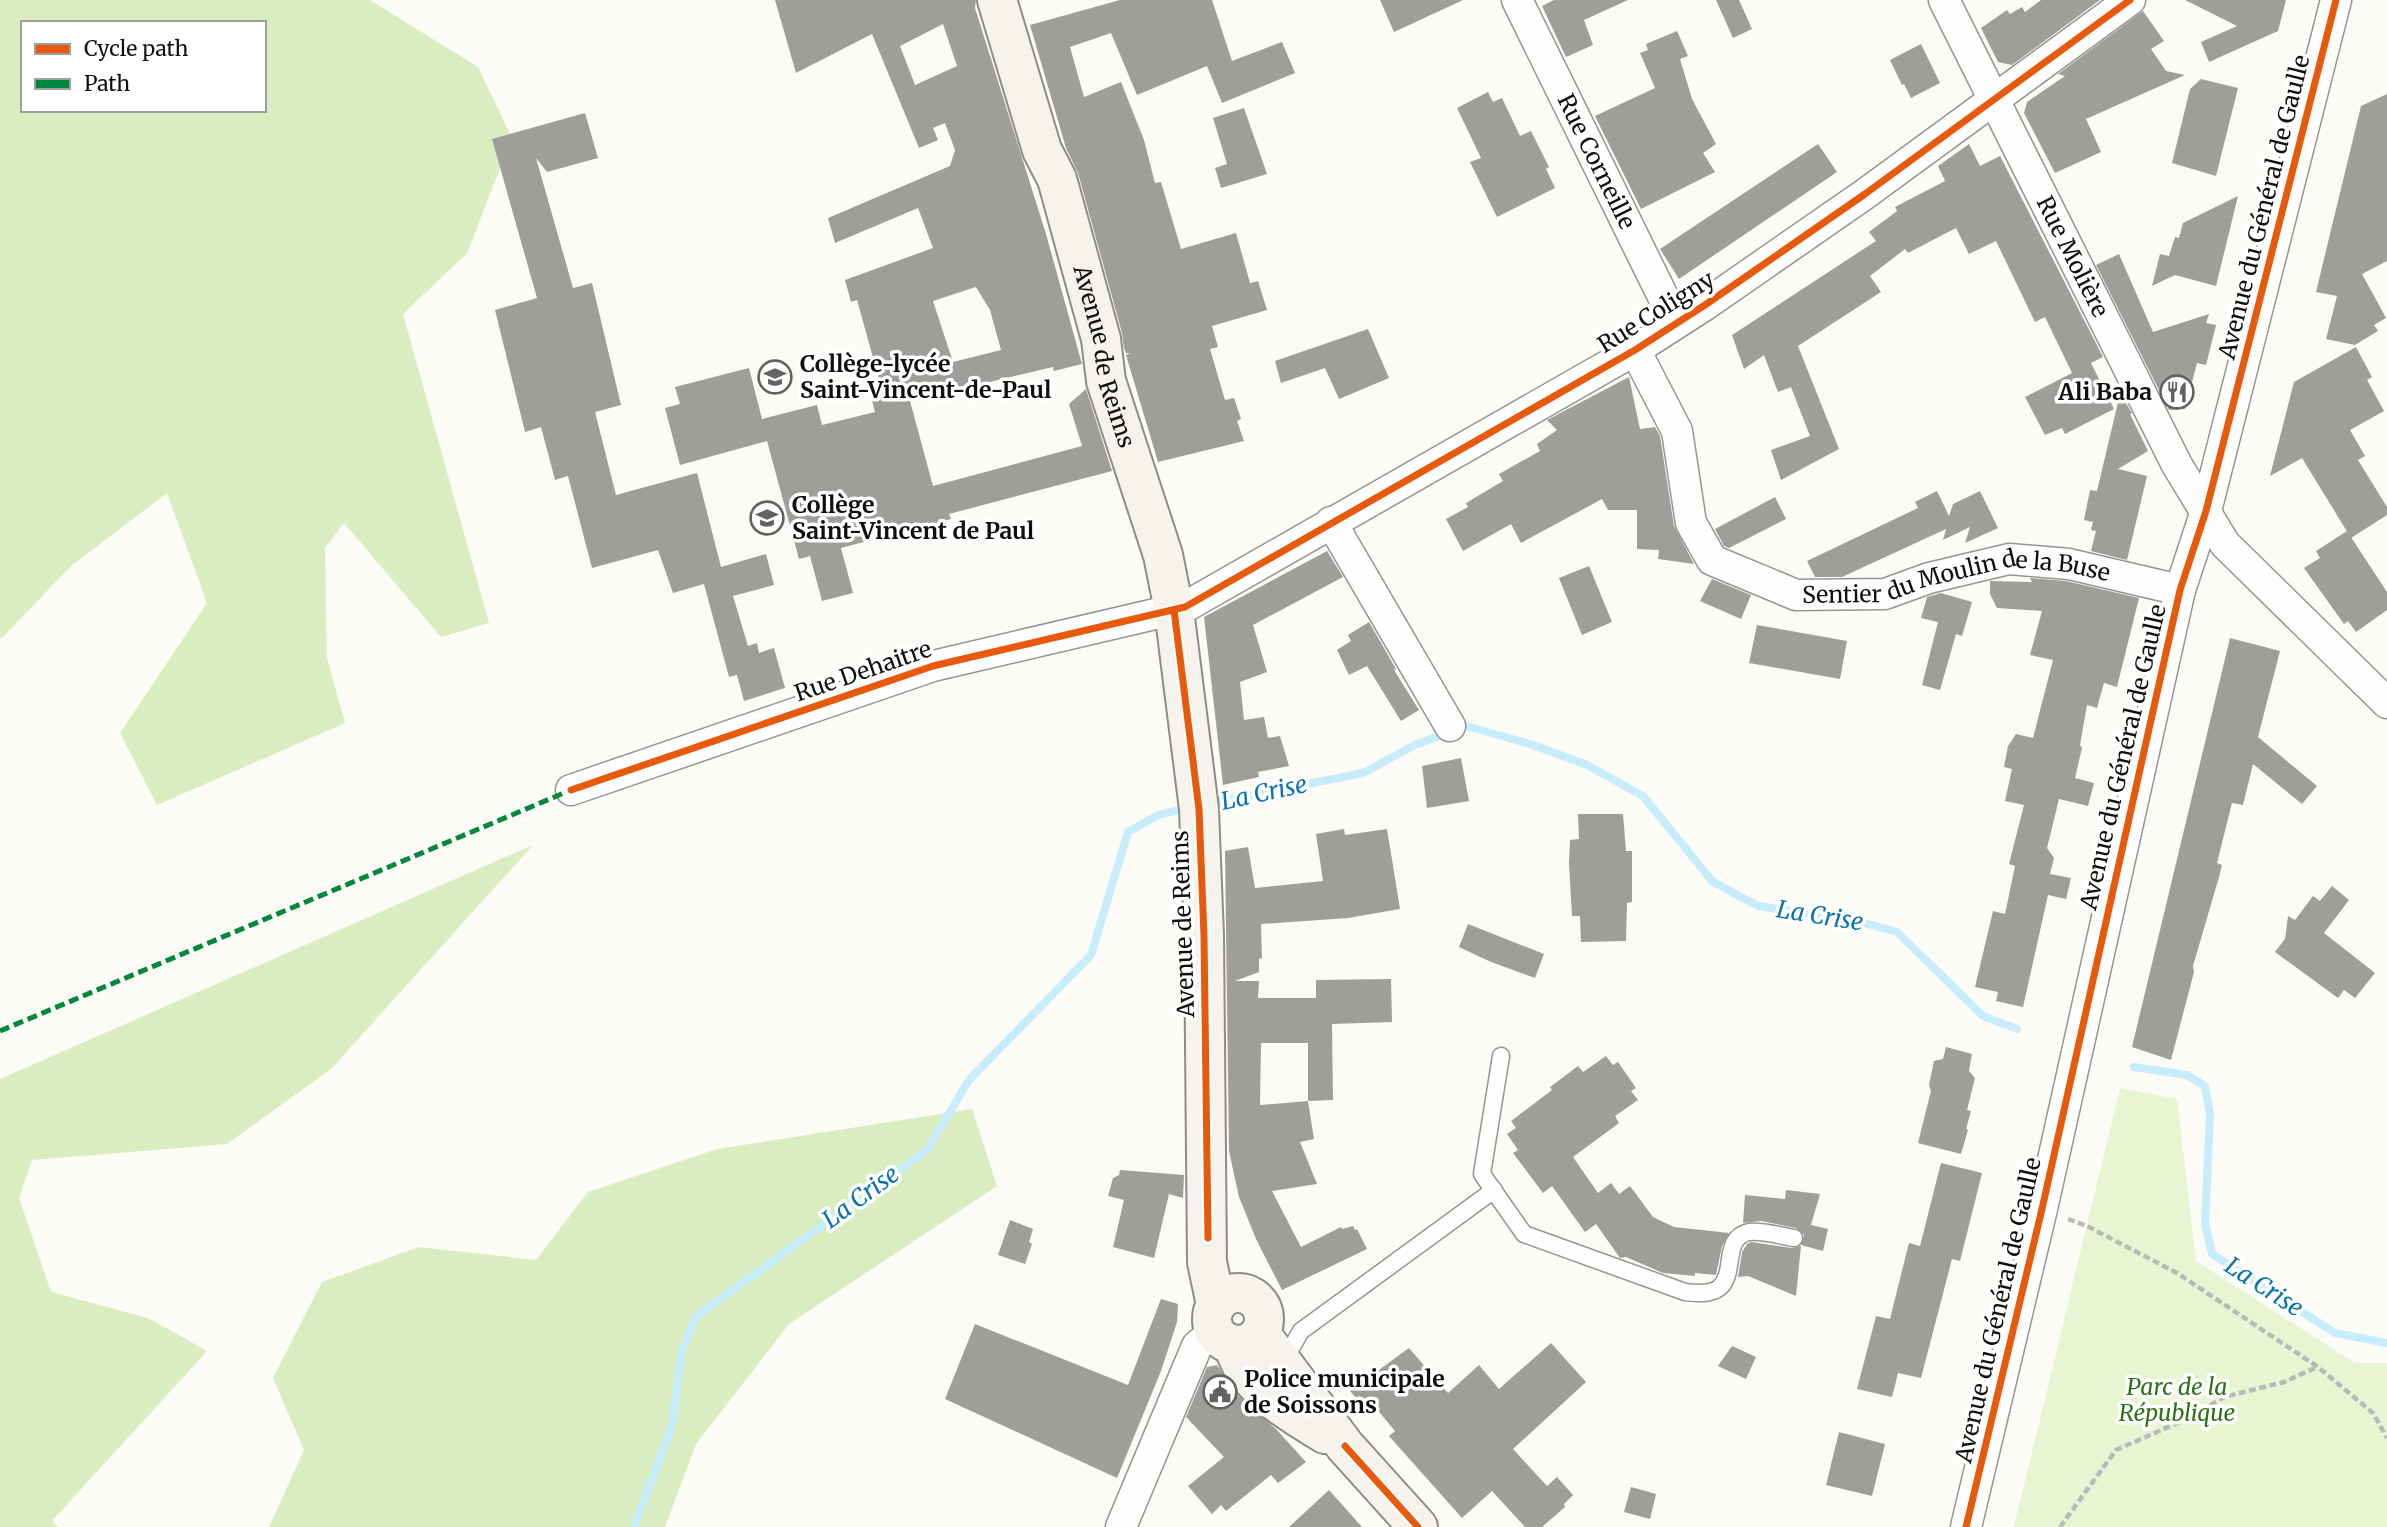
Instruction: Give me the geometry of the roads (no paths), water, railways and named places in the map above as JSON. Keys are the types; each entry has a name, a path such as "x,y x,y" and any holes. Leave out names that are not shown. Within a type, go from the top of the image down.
{"main road":[{"name":"Avenue de Reims","path":"997,0 1042,150 1057,179 1101,339 1105,381 1163,555 1174,610 1198,798 1204,936 1207,1262 1241,1328 1418,1527"},
{"path":"1241,1328 1243,1368 1289,1412 1345,1446"}],"street":[{"name":"Rue Corneille","path":"1517,0 1676,323"},
{"name":"Rue Molière","path":"1944,0 2177,465 2225,544 2387,703"},
{"name":"Rue Coligny","path":"1174,610 1185,607 1635,350 1865,194 2130,0"},
{"name":"Avenue du Général de Gaulle","path":"1966,1527 2042,1209 2180,590 2206,511 2336,0"},
{"name":"Sentier du Moulin de la Buse","path":"1635,350 1677,431 1691,523 1712,561 1796,595 1885,594 1928,578 2009,559 2069,564 2180,590"},
{"path":"1331,522 1450,726"},
{"name":"Rue Dehaitre","path":"570,790 933,666 1174,610"},
{"path":"1121,1527 1197,1346 1241,1328"}],"lane":[{"path":"1501,1056 1482,1174 1524,1234 1685,1292 1706,1293 1718,1289 1726,1277 1732,1247 1738,1237 1750,1232 1794,1238"},
{"path":"1241,1328 1301,1331 1494,1190"}],"waterway":[{"name":"La Crise","path":"1207,804 1363,773 1415,745 1466,726 1530,744 1585,764 1643,796 1713,882 1758,906 1857,921 1897,932 1983,1016 2017,1029"},
{"name":"La Crise","path":"634,1527 672,1426 681,1354 695,1317 927,1150 969,1080 1091,955 1128,832 1158,815 1187,808"},
{"name":"La Crise","path":"2134,1067 2187,1075 2205,1086 2210,1115 2205,1223 2212,1254 2335,1333 2387,1343"}],"place":[{"name":"Collège-lycée Saint-Vincent-de-Paul","path":"775,377"},
{"name":"Ali Baba","path":"2177,392"},
{"name":"Collège Saint-Vincent de Paul","path":"767,518"},
{"name":"Police municipale de Soissons","path":"1220,1392"}],"park label":[{"name":"Parc de la République","path":"2177,1400"}]}
